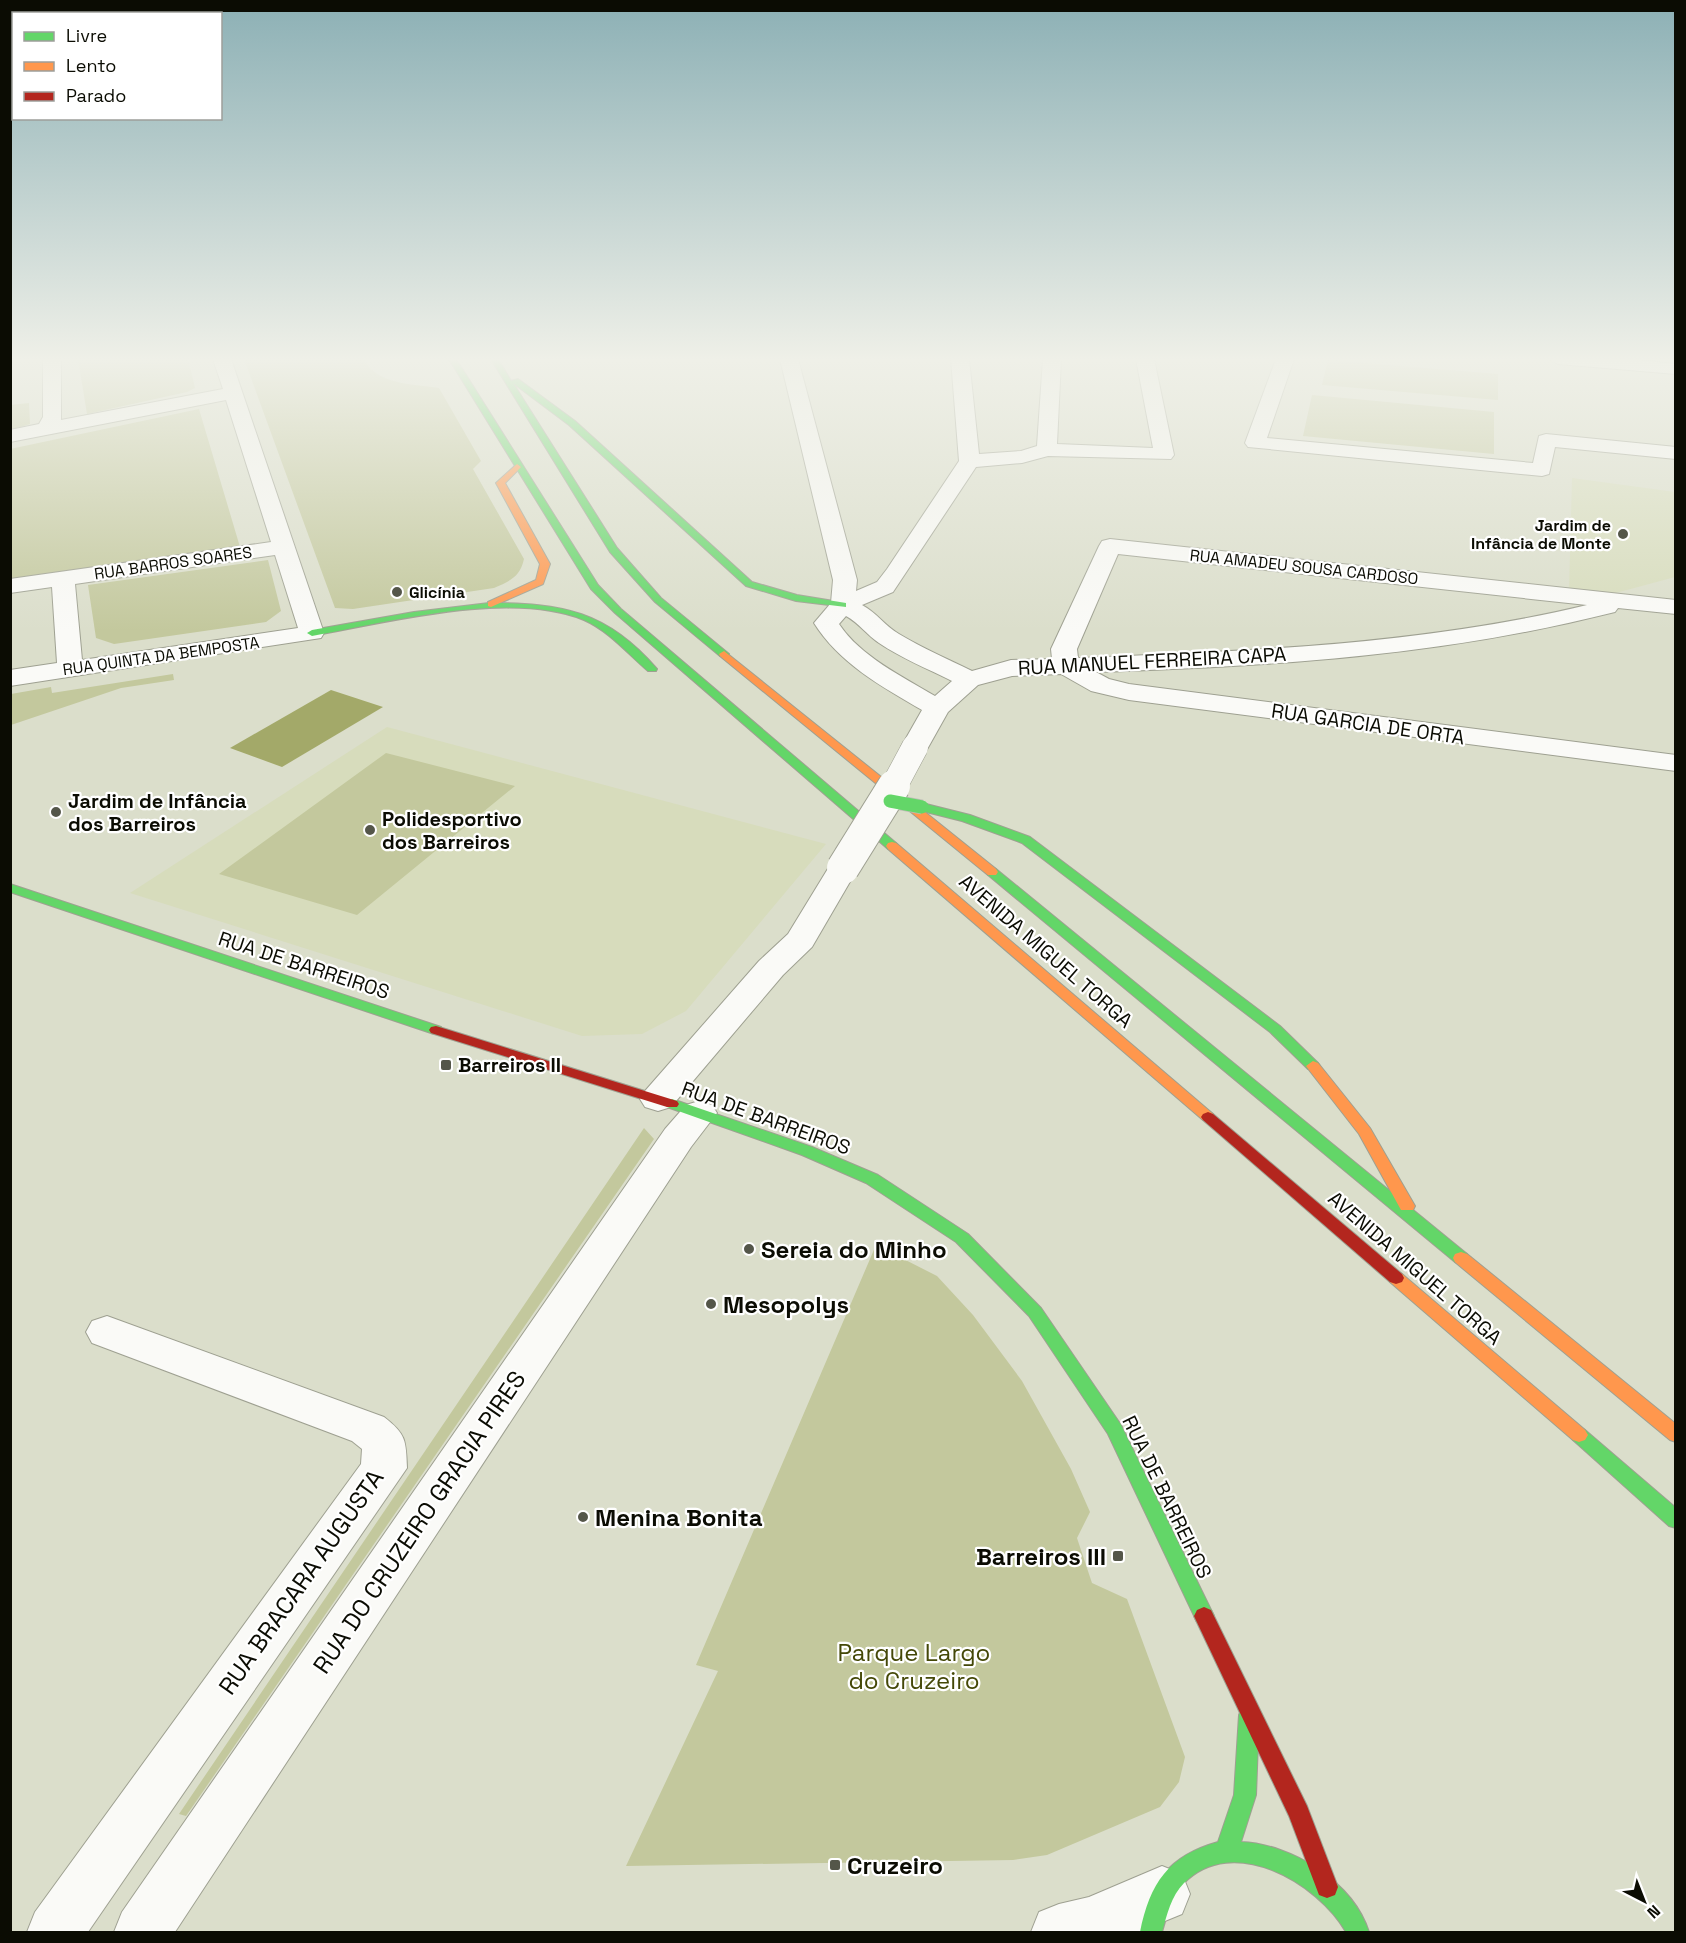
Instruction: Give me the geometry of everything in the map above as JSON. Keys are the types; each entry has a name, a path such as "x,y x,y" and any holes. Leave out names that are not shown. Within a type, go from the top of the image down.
{"main road":[{"name":"AVENIDA MIGUEL TORGA","path":"507,450 594,587 636,627 1676,1520"},
{"name":"AVENIDA MIGUEL TORGA","path":"549,450 613,550 658,600 1676,1435"},
{"path":"601,450 749,584 796,598 843,605"},
{"path":"484,607 540,582 545,564 500,483 517,466"},
{"path":"312,633 484,607 566,611 589,619 667,681"},
{"path":"686,688 725,702"},
{"path":"888,801 966,818 1026,840 1275,1029 1311,1060 1349,1105 1383,1160 1413,1219"},
{"name":"RUA DE BARREIROS","path":"10,888 533,1062 678,1106 807,1151 872,1179 962,1238 1035,1312 1115,1430 1299,1813 1327,1887"},
{"name":"RUA DE BARREIROS","path":"1226,1852 1245,1795 1249,1713"},
{"path":"1157,1913 1177,1875 1198,1860 1226,1852 1261,1852 1292,1863 1327,1887 1355,1924 1358,1932"}],"street":[{"path":"251,450 312,633"},
{"path":"812,450 845,580 843,605"},
{"path":"937,708 900,686 831,635 826,623 843,605 885,586 896,573 969,461 968,450"},
{"path":"969,461 1022,457 1047,450 1164,455 1163,450"},
{"path":"1326,450 1542,470 1544,450"},
{"path":"1642,450 1676,453"},
{"name":"RUA AMADEU SOUSA CARDOSO","path":"1066,666 1064,649 1110,546 1626,602"},
{"name":"RUA BARROS SOARES","path":"10,586 283,547"},
{"path":"63,578 70,669"},
{"name":"RUA MANUEL FERREIRA CAPA","path":"678,1106 771,968 801,940 843,868 888,801 937,708 969,680 1011,668 1312,653 1472,637 1569,618 1676,588"},
{"path":"1626,602 1676,607"},
{"path":"843,605 866,617 889,639 969,680"},
{"name":"RUA QUINTA DA BEMPOSTA","path":"10,678 312,633"},
{"name":"RUA GARCIA DE ORTA","path":"1066,666 1100,685 1129,692 1676,763"},
{"name":"RUA DO CRUZEIRO GRACIA PIRES","path":"142,1932 678,1137 678,1106"},
{"name":"RUA BRACARA AUGUSTA","path":"55,1932 384,1468 384,1442 368,1429 107,1332"},
{"path":"1059,1932 1157,1913"}],"shaded area":[{"name":"Jardim de Infância de Monte","path":"1572,478 1675,492 1675,577 1612,594 1569,592"},
{"path":"331,690 383,707 282,767 230,748"},
{"path":"387,727 826,844 686,1011 642,1034 582,1036 130,893"}],"green space":[{"path":"10,450 211,450 240,547 11,579"},
{"path":"277,450 474,450 481,461 473,469 524,559 517,574 494,588 353,609 335,608"},
{"path":"1448,450 1494,450 1494,454"},
{"path":"268,560 281,611 266,622 114,644 96,638 88,585"},
{"path":"173,674 174,680 121,688 11,725 11,694 51,687 52,693"},
{"name":"Polidesportivo dos Barreiros","path":"386,753 515,786 357,915 219,874"},
{"path":"644,1128 654,1139 186,1816 179,1814"},
{"name":"Parque Largo do Cruzeiro","path":"876,1245 937,1276 973,1315 1022,1381 1071,1469 1090,1512 1077,1538 1092,1583 1127,1599 1185,1757 1179,1782 1160,1807 1047,1855 1013,1860 626,1866 718,1671 696,1665"}],"traffic: fast":[{"path":"508,450 594,587 618,611 892,846"},
{"path":"550,450 613,550 658,600 724,654"},
{"path":"601,450 749,584 796,598 843,605"},
{"path":"312,633 451,609 489,606 558,609 596,623 652,669"},
{"path":"890,801 922,807"},
{"path":"922,807 966,818 1026,840 1275,1029 1313,1066"},
{"path":"992,872 1461,1258"},
{"path":"10,888 436,1030"},
{"path":"672,1104 807,1151 872,1179 962,1238 1035,1312 1115,1430 1204,1616"},
{"path":"1579,1435 1676,1520"},
{"path":"1226,1852 1245,1795 1249,1715"},
{"path":"1151,1932 1164,1894 1177,1874 1198,1859 1223,1852 1250,1853 1278,1861 1304,1873 1327,1890 1346,1910 1358,1932"}],"traffic: slow":[{"path":"491,604 540,582 545,564 500,483 517,467"},
{"path":"724,654 992,872"},
{"path":"892,846 1208,1117"},
{"path":"1313,1066 1365,1132 1407,1206"},
{"path":"1461,1258 1676,1435"},
{"path":"1396,1278 1579,1435"}],"traffic: jam":[{"path":"436,1030 672,1104"},
{"path":"1208,1117 1396,1278"},
{"path":"1204,1616 1299,1813 1327,1887"}],"place":[{"name":"Jardim de Infância de Monte","path":"1623,534"},
{"name":"Glicínia","path":"397,592"},
{"name":"Jardim de Infância dos Barreiros","path":"56,812"},
{"name":"Polidesportivo dos Barreiros","path":"370,830"},
{"name":"Barreiros II","path":"446,1065"},
{"name":"Sereia do Minho","path":"749,1249"},
{"name":"Mesopolys","path":"711,1304"},
{"name":"Menina Bonita","path":"583,1517"},
{"name":"Barreiros III","path":"1118,1556"},
{"name":"Cruzeiro","path":"835,1865"}]}
